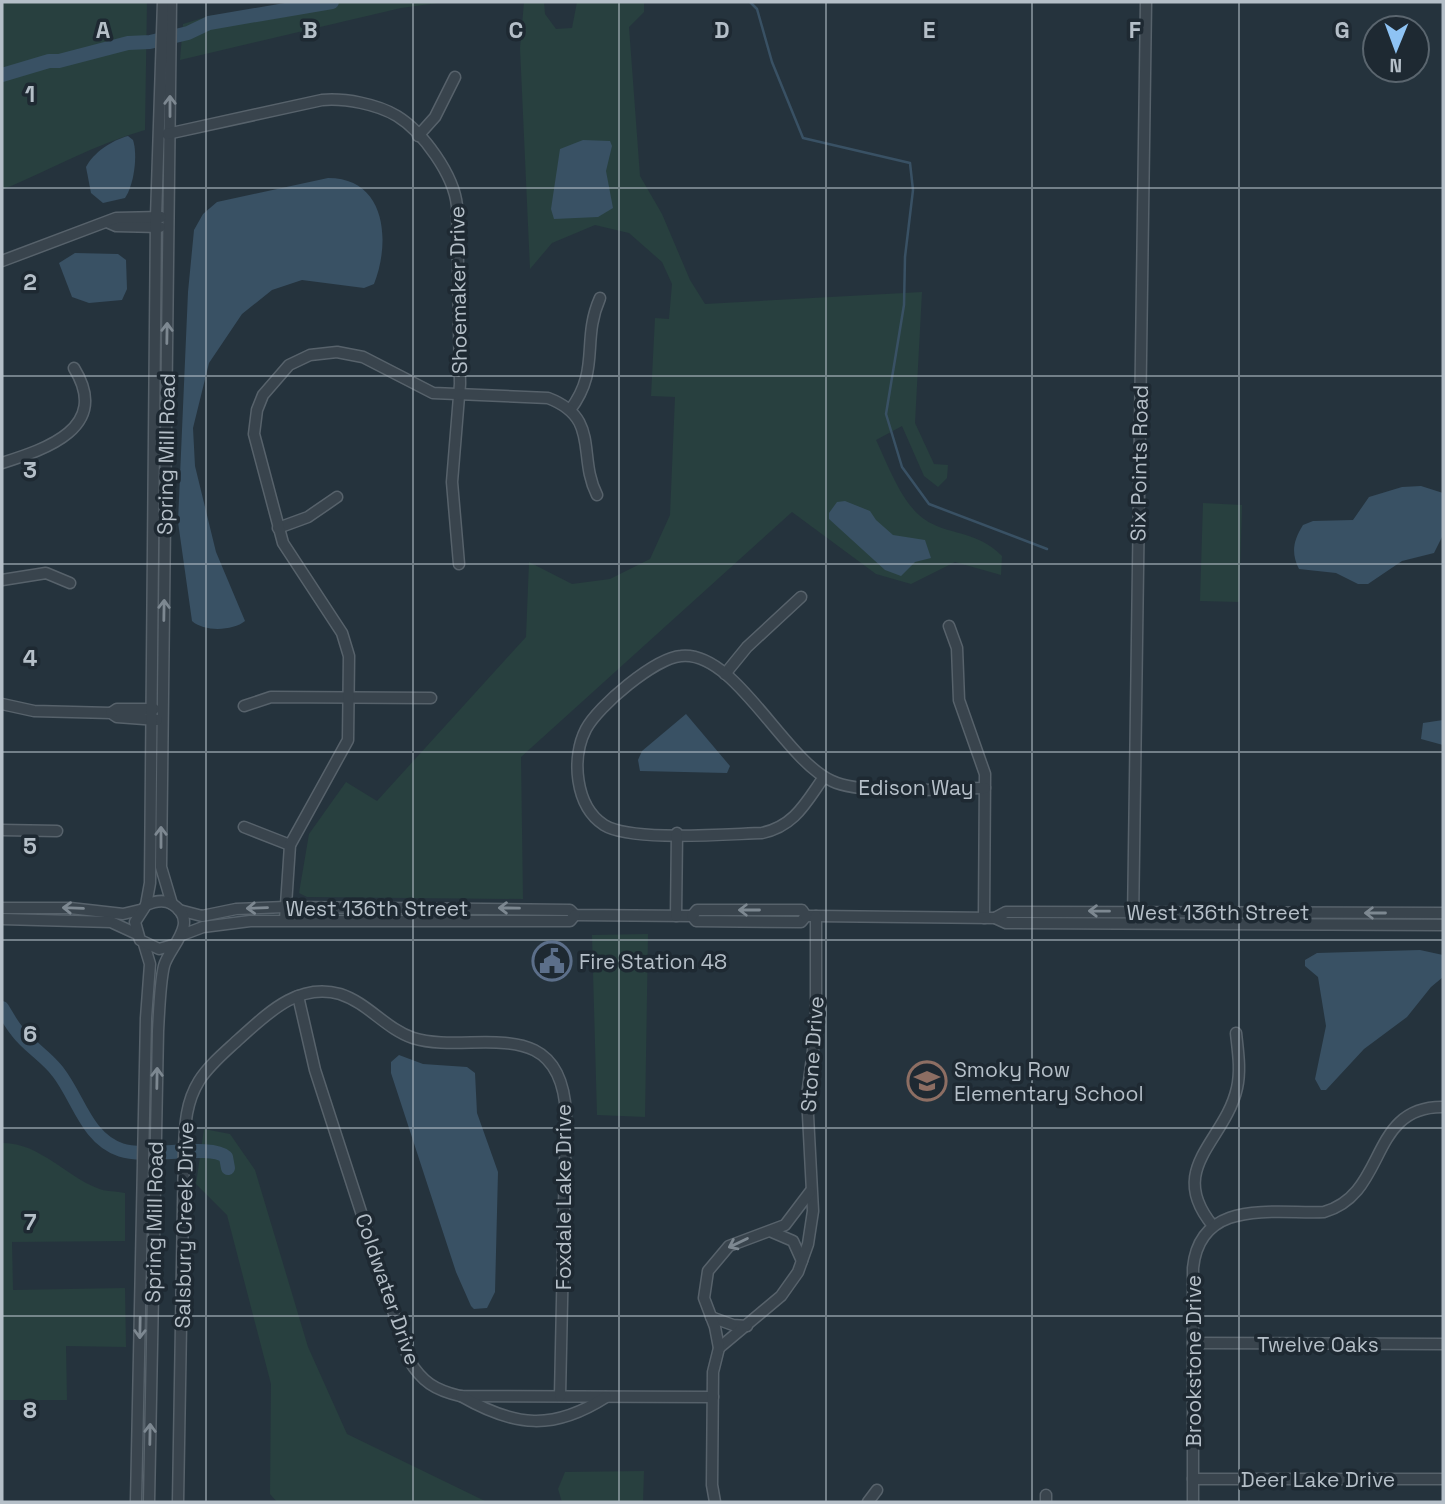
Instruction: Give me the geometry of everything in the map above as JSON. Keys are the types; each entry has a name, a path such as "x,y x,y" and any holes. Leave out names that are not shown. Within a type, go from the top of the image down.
{"street":[{"name":"Spring Mill Road","path":"163,2 167,23"},
{"name":"Spring Mill Road","path":"143,907 150,883 158,136 171,2"},
{"name":"Six Points Road","path":"1133,923 1146,2"},
{"name":"Spring Mill Road","path":"166,56 170,133 161,867 175,907"},
{"path":"418,136 435,117 455,77"},
{"name":"Shoemaker Drive","path":"158,136 322,100 339,100 391,113 418,136 445,168 455,191 460,395 452,482 459,564"},
{"path":"2,261 116,218 169,222"},
{"path":"570,410 588,379 590,325 600,298"},
{"path":"285,920 290,845 344,752 348,740 349,697 347,645 288,554 257,453 254,423 263,395 274,379 289,365 323,352 351,354 433,393 539,396 556,401 570,410 586,436 588,472 597,495"},
{"path":"2,463 53,445 75,428 84,401 74,368"},
{"path":"278,528 308,517 337,497"},
{"path":"2,580 46,573 70,583"},
{"path":"801,597 747,647 725,674 702,659 687,655 658,662 592,719 581,741 579,784 581,795 595,817 620,831 677,834 774,831 795,818 824,777"},
{"path":"949,626 957,648 959,700 982,764 989,918"},
{"name":"Edison Way","path":"725,674 824,777 856,788 985,788"},
{"path":"244,706 271,697 431,698"},
{"path":"2,704 34,710 111,713 117,709 162,709"},
{"path":"111,713 117,718 162,720"},
{"path":"244,827 290,845"},
{"path":"2,830 57,831"},
{"path":"676,916 677,834"},
{"path":"2,908 70,908 123,914 159,901 175,907 184,922 182,935 173,945 159,949 144,944 137,934 121,924 102,920 2,919"},
{"path":"137,934 135,922 143,907"},
{"name":"West 136th Street","path":"175,907 202,916 236,909 285,908 570,910 575,915 692,916 696,921 801,922 811,916 989,918 1006,923 1443,925"},
{"name":"West 136th Street","path":"989,918 1006,912 1443,913"},
{"name":"West 136th Street","path":"182,935 223,923 285,920 570,921 575,915"},
{"name":"Stone Drive","path":"719,1348 781,1296 802,1261 811,1231 807,1104 816,1038 811,916"},
{"name":"Spring Mill Road","path":"136,1502 150,964 144,944"},
{"name":"Spring Mill Road","path":"149,1502 158,1024 164,965 173,945"},
{"name":"Foxdale Lake Drive","path":"298,996 312,992 339,994 402,1032 422,1040 516,1044 544,1059 553,1069 565,1096 566,1114 560,1396"},
{"name":"Salsbury Creek Drive","path":"178,1502 184,1148 188,1104 205,1072 265,1016 281,1003 298,996"},
{"name":"Coldwater Drive","path":"298,996 315,1070 409,1360 432,1386 460,1396 713,1397"},
{"path":"1236,1033 1240,1068 1237,1089 1226,1119 1202,1154 1194,1177 1197,1202 1213,1226 1231,1216 1242,1214 1324,1212 1336,1209 1357,1194 1396,1125 1413,1112 1443,1107"},
{"path":"715,1502 712,1485 713,1372 719,1348 704,1289 713,1262 729,1246 771,1231 793,1217 810,1192"},
{"name":"Brookstone Drive","path":"1193,1502 1194,1259 1200,1242 1213,1226"},
{"path":"771,1231 793,1241 802,1261"},
{"path":"711,1317 733,1325 748,1326"},
{"name":"Twelve Oaks","path":"1193,1343 1443,1344"},
{"path":"460,1396 511,1420 531,1421 555,1419 583,1411 607,1396"},
{"name":"Deer Lake Drive","path":"1193,1479 1443,1479"},
{"path":"869,1502 877,1490"}],"green space":[{"path":"2,2 147,2 145,130 91,150 2,190"},
{"path":"305,2 445,2 401,8 180,60 183,24 209,16"},
{"path":"524,2 544,2 545,14 556,29 572,28 577,2 644,2 644,12 629,27 640,176 662,214 690,280 705,304 922,292 915,423 934,464 948,465 947,478 938,487 924,476 902,426 876,440 896,482 916,512 933,524 992,547 1002,556 1001,575 955,562 911,584 876,574 792,512 521,757 523,899 307,897 299,893 309,834 346,782 377,801 526,637 529,562 572,584 610,579 650,559 670,515 675,397 651,396 655,318 669,319 672,284 662,262 629,233 595,225 552,243 530,269 520,48"},
{"path":"1203,503 1242,505 1239,602 1200,601"},
{"path":"648,934 645,1117 597,1115 592,935"},
{"path":"204,1129 230,1134 255,1170 308,1347 347,1434 487,1502 277,1502 270,1494 271,1384 227,1215 196,1184"},
{"path":"2,1143 28,1148 97,1188 125,1193 125,1241 12,1242 13,1290 125,1288 126,1347 66,1346 67,1400 2,1400"},
{"path":"644,1471 643,1502 562,1502 558,1489 565,1472"}],"water":[{"path":"128,136 133,140 135,154 131,186 125,198 103,203 91,193 86,167 104,148"},
{"path":"583,140 610,141 612,146 606,171 613,208 598,217 554,219 551,209 560,149"},
{"path":"328,178 347,181 362,189 373,200 382,232 379,267 374,284 364,288 302,280 272,290 242,314 209,363 193,428 195,466 216,552 245,621 233,627 204,627 192,621 178,522 188,292 194,230 203,214 217,202"},
{"path":"75,253 118,254 126,260 127,289 122,300 89,303 72,297 59,263"},
{"path":"1421,486 1443,493 1442,537 1434,553 1402,561 1368,584 1358,584 1336,573 1299,569 1294,547 1303,525 1313,521 1353,520 1369,497 1402,487"},
{"path":"845,501 870,511 893,535 925,540 931,558 915,562 901,576 885,570 829,519 829,513 837,502"},
{"path":"686,714 730,766 727,773 640,771 638,760 642,751"},
{"path":"1443,720 1443,745 1421,739 1423,723"},
{"path":"1420,950 1443,955 1443,977 1431,987 1407,1017 1364,1049 1326,1090 1321,1090 1315,1079 1326,1026 1318,977 1305,966 1305,960 1317,953"},
{"path":"399,1055 423,1064 467,1067 475,1073 477,1113 498,1172 495,1292 487,1308 474,1309 471,1306 456,1272 391,1073 391,1062"}],"waterway":[{"path":"2,75 128,43 150,42 188,33 209,23 332,2"},
{"path":"750,2 757,9 772,62 803,138 910,163 913,190 905,257 904,305 886,414 902,467 929,504 1047,549"},
{"path":"2,1008 21,1036 58,1072 99,1137 121,1150 132,1152 218,1153 226,1157 228,1168"}],"place":[{"name":"Fire Station 48","path":"552,961"},
{"name":"Smoky Row Elementary School","path":"927,1081"}]}
